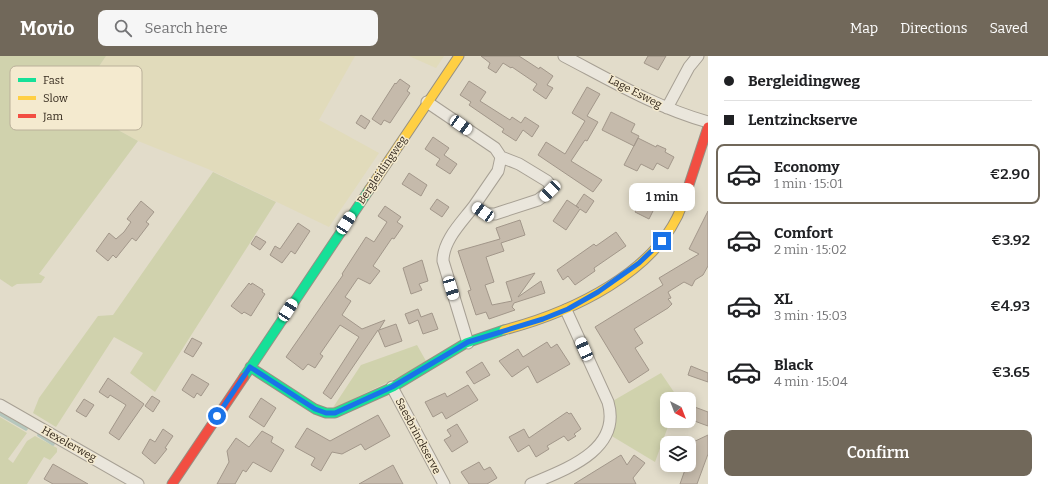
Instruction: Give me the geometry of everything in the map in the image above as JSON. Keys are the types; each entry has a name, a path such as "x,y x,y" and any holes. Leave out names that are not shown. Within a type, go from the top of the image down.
{"street":[{"name":"Bergleidingweg","path":"172,484 459,56"},
{"name":"Lage Esweg","path":"564,56 667,108 686,116 708,122"},
{"path":"667,108 689,67 698,56"},
{"path":"427,102 495,148 501,157 519,164 547,181 551,186 550,191 538,200 495,214 486,214 474,206"},
{"path":"250,367 315,409 326,413 335,413 392,387 468,342 566,310 598,292 639,263 670,230 677,220 708,127"},
{"path":"468,342 442,261 443,252 498,171 501,157"},
{"path":"531,484 586,456 597,448 605,438 610,428 611,413 608,402 566,310"},
{"name":"Saesbrinckserve","path":"392,387 444,484"},
{"name":"Hexelerweg","path":"0,405 138,484"}],"shaded area":[{"path":"106,56 355,56 319,120 379,153 329,227 208,169 138,141 118,130 142,130 142,66 99,66"},
{"path":"409,56 444,56 436,68"}],"green space":[{"path":"0,56 106,56 99,66 10,66 10,130 118,130 138,141 39,274 45,277 41,283 17,284 12,287 0,279"},
{"path":"213,172 276,202 155,392 130,373 143,353 114,337 56,427 33,413 39,398 98,316 113,315"},
{"path":"417,345 426,361 405,374 332,409 361,365"},
{"path":"661,373 674,392 660,392 660,428 667,428 665,436 660,436 660,448 655,462 610,435 611,402"},
{"path":"0,417 27,433 8,459 13,463 27,441 35,436 57,448 57,452 50,460 44,457 27,484 0,484"}],"building":[{"path":"481,56 519,56 553,76 547,85 553,88 546,99 533,90 537,84 512,67 511,68 503,63 496,73 488,68 490,63"},
{"path":"648,56 666,56 658,70 644,63"},
{"path":"400,79 410,86 407,91 410,93 390,123 384,120 381,125 372,119 395,83 396,84"},
{"path":"469,81 486,92 480,101 510,120 512,117 521,123 525,117 539,126 532,137 523,130 516,141 502,132 504,129 469,105 471,102 460,95"},
{"path":"587,87 600,94 587,116 598,122 587,141 585,140 571,161 602,180 593,192 538,155 546,142 565,154 585,121 572,113"},
{"path":"611,112 635,124 631,132 639,136 634,146 602,130"},
{"path":"361,115 370,121 365,129 356,123"},
{"path":"433,137 449,148 444,155 457,164 450,174 436,165 440,159 425,149"},
{"path":"638,138 656,147 657,145 666,149 665,152 674,157 668,169 657,163 653,170 641,164 637,171 624,165"},
{"path":"409,173 427,185 421,196 402,184"},
{"path":"645,192 659,199 649,219 635,212"},
{"path":"584,194 594,201 586,213 580,209 566,230 553,221 567,200 576,206"},
{"path":"437,199 449,207 442,217 430,209"},
{"path":"141,201 154,212 146,222 149,224 136,241 132,238 116,258 113,255 108,261 96,251 109,233 116,239 124,232 131,222 127,219"},
{"path":"385,206 401,217 397,222 403,226 394,239 392,238 373,266 380,271 370,284 358,278 345,297 351,301 342,315 362,329 385,320 379,330 396,324 402,341 385,347 378,330 331,399 323,393 359,337 340,325 320,354 323,356 315,368 308,364 303,370 286,357 343,275 342,274 366,237 374,242 387,222 378,216"},
{"path":"708,211 708,266 703,275 695,280 692,286 684,282 668,292 671,298 668,299 672,304 634,329 643,343 635,348 649,370 629,383 595,327 663,285 659,278 699,254 689,249"},
{"path":"520,220 525,235 501,243 504,251 486,257 494,282 485,285 492,305 512,301 506,282 535,273 518,297 541,281 545,293 514,303 512,307 515,310 489,319 486,312 476,315 468,291 471,290 458,251 500,239 496,228"},
{"path":"298,223 310,231 295,254 291,251 282,263 270,255 275,246 280,249"},
{"path":"616,232 626,246 594,268 595,271 575,285 568,276 563,280 557,270 594,244 596,246"},
{"path":"256,236 266,242 260,250 251,244"},
{"path":"422,260 428,281 419,284 422,290 411,294 403,268"},
{"path":"249,283 251,285 252,283 263,290 262,292 265,294 251,316 244,312 242,314 231,306"},
{"path":"418,309 421,317 432,313 438,329 423,334 418,320 409,324 405,314"},
{"path":"192,338 202,343 193,357 184,352"},
{"path":"547,342 551,348 557,344 570,364 537,383 528,366 512,377 499,361 518,349 523,357"},
{"path":"482,362 490,375 474,384 466,372"},
{"path":"691,366 708,373 708,382 688,375"},
{"path":"192,374 209,384 201,396 197,393 194,398 182,390"},
{"path":"108,378 144,404 119,440 109,433 126,405 110,395 108,398 99,392"},
{"path":"468,385 478,400 446,419 442,412 433,417 425,402 445,393 447,397"},
{"path":"152,396 160,401 153,412 145,406"},
{"path":"261,398 276,408 264,427 249,417"},
{"path":"84,399 94,405 86,417 76,411"},
{"path":"696,408 708,412 708,426 696,422"},
{"path":"567,412 569,414 571,413 581,429 574,434 576,436 568,441 564,436 547,446 549,449 536,457 529,445 518,452 509,437 524,429 529,438"},
{"path":"378,415 390,436 365,450 361,444 342,454 332,452 321,471 311,465 315,458 295,447 307,428 330,441"},
{"path":"457,424 468,442 452,452 444,440 451,436 447,430"},
{"path":"163,429 173,436 165,448 167,449 155,464 142,453 150,439 155,442"},
{"path":"262,431 273,437 271,442 284,450 271,472 253,462 246,472 243,470 235,484 217,484 229,462 227,451 236,438 249,447"},
{"path":"708,435 708,454 697,484 680,484 684,472 696,472 696,441"},
{"path":"621,455 627,465 634,455 645,463 633,478 636,484 574,484"},
{"path":"479,462 484,470 490,467 497,478 487,484 469,484 461,472"},
{"path":"53,464 88,484 53,484 44,479"},
{"path":"393,465 403,484 359,484"}],"waterway":[{"path":"0,414 26,429"},
{"path":"39,435 53,444"}],"traffic: fast":[{"path":"244,377 369,190"},
{"path":"250,367 315,409 326,413 335,413 393,387 466,343 504,330"}],"traffic: slow":[{"path":"369,190 459,56"},
{"path":"504,330 529,323 583,301 609,286 633,269 654,250 671,228 683,203"}],"traffic: jam":[{"path":"683,203 708,127"},
{"path":"172,484 244,377"}],"route":[{"path":"217,416 250,367 315,409 326,413 335,413 392,387 468,342 543,319 568,309 598,292 639,263 662,241"}]}
